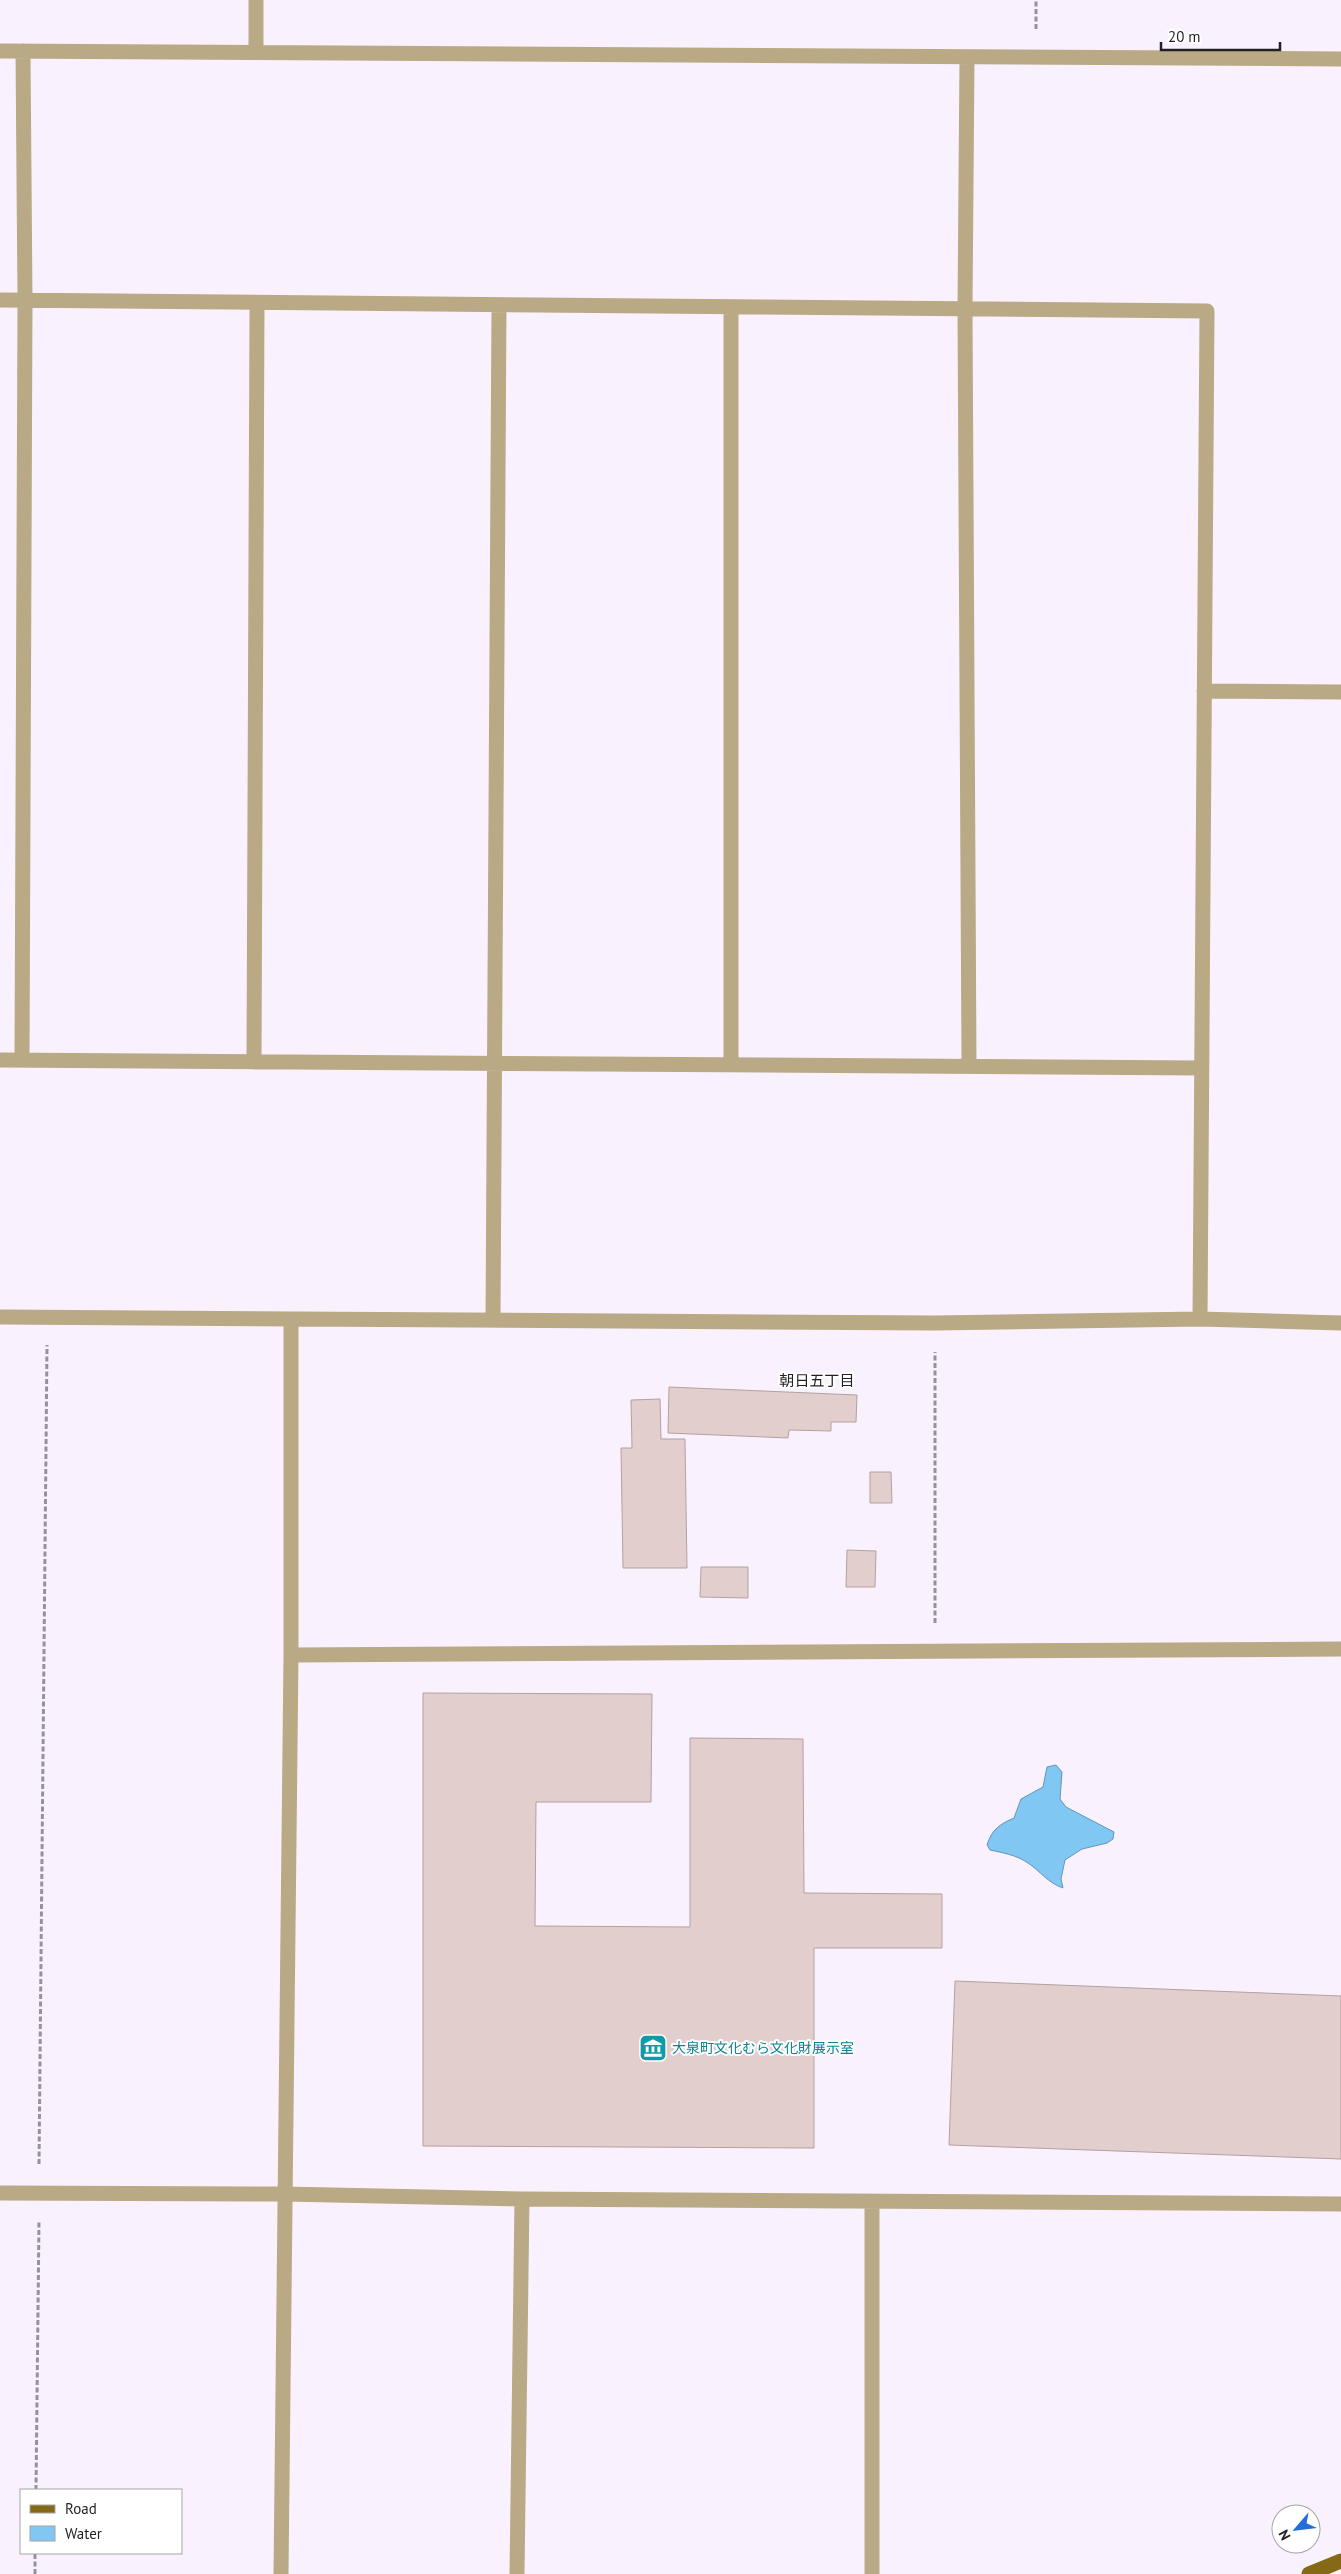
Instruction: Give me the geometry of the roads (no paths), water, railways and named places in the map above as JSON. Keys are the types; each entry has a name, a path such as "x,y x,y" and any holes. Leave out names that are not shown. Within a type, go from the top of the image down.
{"main road":[{"path":"1309,2574 1341,2562"}],"street":[{"path":"256,0 256,52"},
{"path":"0,51 1341,59"},
{"path":"22,1060 25,301 23,51"},
{"path":"967,56 965,308 969,1066"},
{"path":"0,300 1207,311 1200,1319"},
{"path":"254,1062 257,303"},
{"path":"493,1320 498,305"},
{"path":"731,307 732,1065"},
{"path":"1204,691 1341,692"},
{"path":"0,1060 1201,1068"},
{"path":"0,1317 935,1323 1200,1319 1341,1323"},
{"path":"281,2574 291,1655 291,1319"},
{"path":"291,1655 1341,1649"},
{"path":"0,2193 284,2194 522,2199 872,2202 1341,2204"},
{"path":"517,2574 522,2199"},
{"path":"872,2202 872,2574"}],"water":[{"path":"1056,1765 1062,1772 1060,1799 1066,1807 1114,1832 1113,1839 1107,1843 1082,1849 1065,1860 1061,1879 1063,1888 1044,1877 1023,1860 990,1850 987,1845 991,1835 997,1828 1014,1818 1021,1799 1043,1787 1047,1767"}],"place":[{"name":"大泉町文化むら文化財展示室","path":"653,2048"}],"district":[{"name":"朝日五丁目","path":"817,1380"}]}
